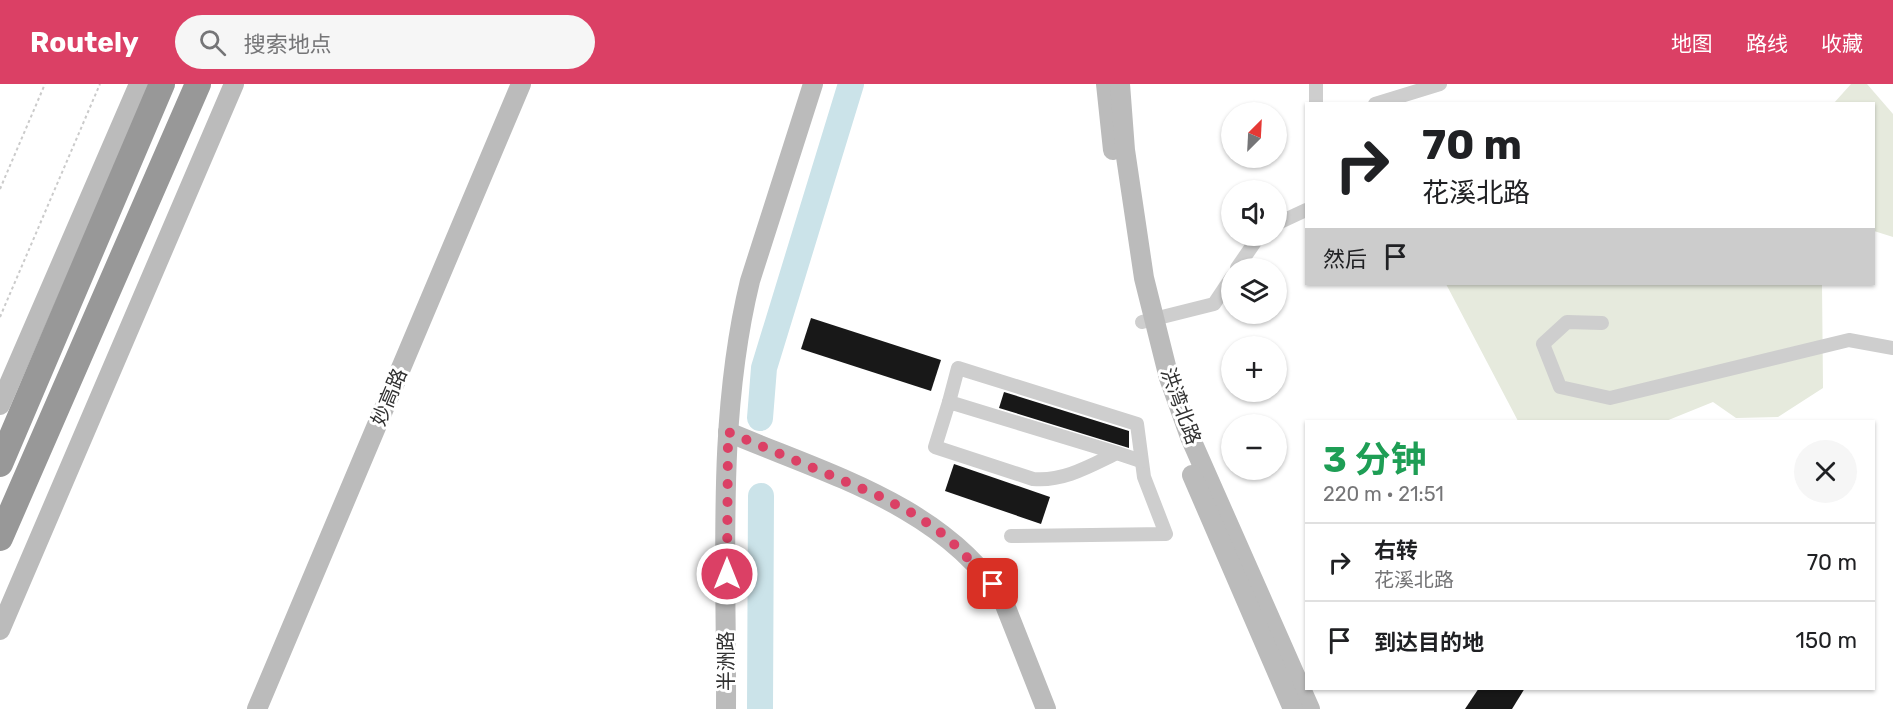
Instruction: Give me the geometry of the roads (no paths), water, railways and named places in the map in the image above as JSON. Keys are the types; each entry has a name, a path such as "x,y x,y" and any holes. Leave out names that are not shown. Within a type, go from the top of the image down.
{"highway":[{"path":"0,464 162,84"},
{"path":"0,538 198,84"}],"main road":[{"path":"0,405 139,84"},
{"path":"0,630 234,84"},
{"name":"妙高路","path":"257,709 521,84"},
{"name":"半洲路","path":"726,709 729,398 743,311 765,230 813,84"},
{"name":"洪湾北路","path":"1106,84 1108,117 1126,243 1176,436 1293,709"},
{"name":"洪湾北路","path":"1120,84 1125,150 1148,321 1190,437 1310,709"},
{"path":"728,432 898,505 947,537 993,584 1003,600 1046,709"}],"street":[{"path":"1316,84 1316,102"},
{"path":"1382,102 1440,84"},
{"path":"1287,219 1305,210"},
{"path":"1148,321 1214,304 1221,294"},
{"path":"1602,323 1568,322 1543,344 1560,387 1610,399 1849,340 1893,348"},
{"path":"1011,536 1166,534 1150,495 1141,461 1137,424 958,368 935,447 1034,479 1047,480 1062,477 1117,453"},
{"path":"949,402 1141,461"}],"waterway":[{"path":"760,418 764,368 851,84"},
{"path":"760,709 761,496"}]}
